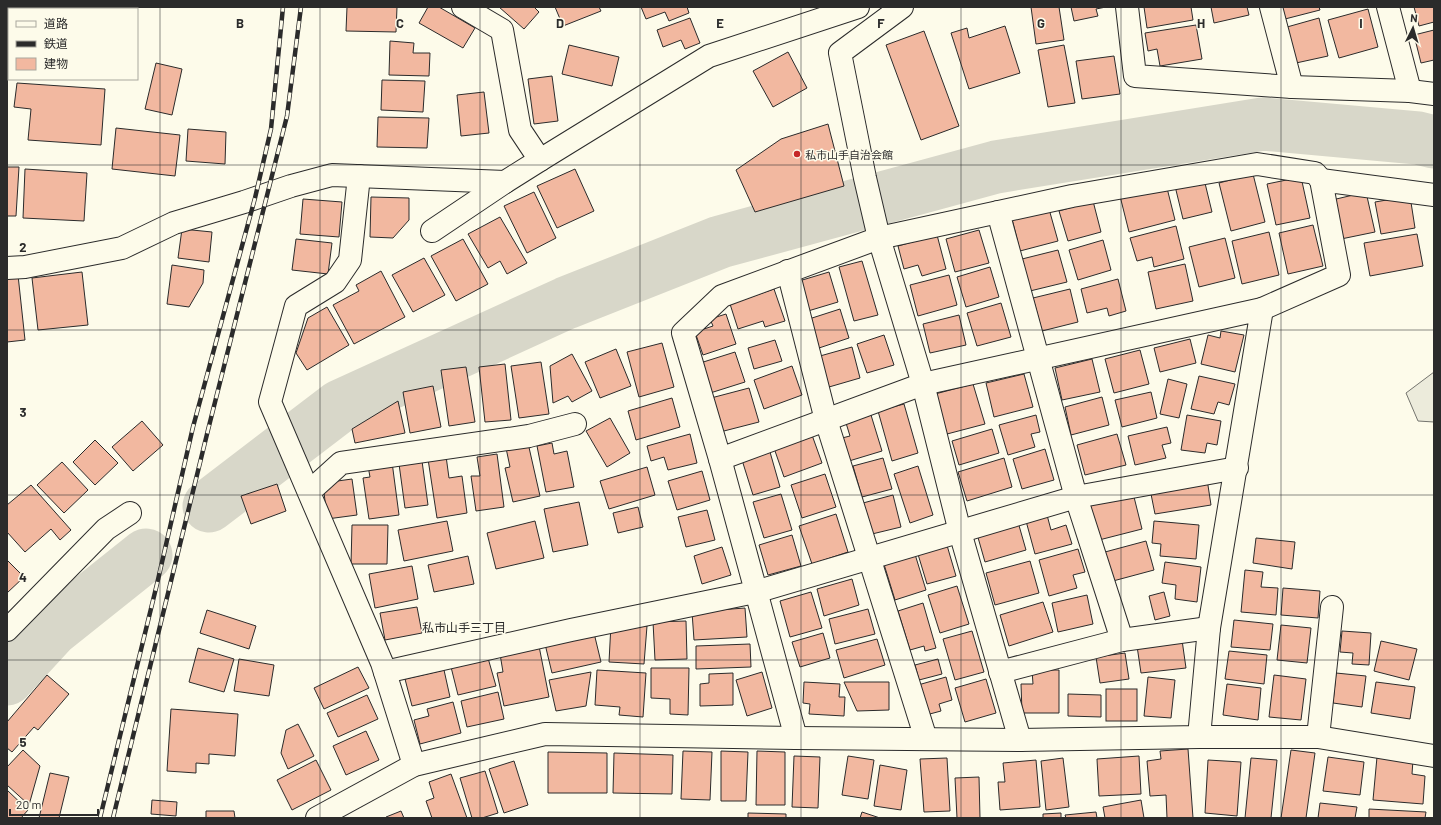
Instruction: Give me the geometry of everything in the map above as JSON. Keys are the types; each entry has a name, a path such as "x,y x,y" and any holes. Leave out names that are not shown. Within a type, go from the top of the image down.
{"street":[{"path":"463,7 502,30 520,130 540,160"},
{"path":"432,232 504,182 709,56 858,7"},
{"path":"902,7 840,53 878,238 923,384 960,532 1020,740"},
{"path":"1127,7 1135,76 1292,87 1410,91 1434,94"},
{"path":"1271,7 1292,87"},
{"path":"1388,7 1410,91"},
{"path":"720,459 923,384 1262,309 1339,275 1321,180 1315,174 1257,164 1072,196 878,238 722,296 683,333 720,459 796,738"},
{"path":"7,268 25,267 122,248 174,223 291,186 332,175 504,182"},
{"path":"359,176 350,260 336,282 296,306 270,402 308,488 385,672 414,765"},
{"path":"1321,180 1434,195"},
{"path":"998,212 1076,497 1122,640"},
{"path":"788,272 826,420 926,739"},
{"path":"1199,737 1209,628 1262,309"},
{"path":"308,488 341,463 529,436 575,424"},
{"path":"385,672 571,630 755,592 1076,497 1236,468"},
{"path":"7,630 106,529 130,513"},
{"path":"1318,737 1332,607"},
{"path":"1000,672 1122,640 1209,628"},
{"path":"317,818 414,765 546,734 1020,740 1318,737 1434,756"}],"shaded area":[{"path":"1434,372 1434,422 1418,421 1406,393"}],"building":[{"path":"347,7 397,7 396,32 346,31"},
{"path":"428,7 439,7 475,28 463,48 419,23"},
{"path":"499,7 534,7 539,12 524,29"},
{"path":"555,7 599,7 601,11 563,26"},
{"path":"641,7 687,7 689,13 669,21 665,12 646,19"},
{"path":"1031,7 1059,7 1064,40 1036,44"},
{"path":"1071,7 1106,7 1096,9 1098,16 1074,21"},
{"path":"1144,7 1191,7 1193,20 1147,28"},
{"path":"1211,7 1247,7 1249,15 1214,23"},
{"path":"1282,7 1319,7 1320,10 1285,19"},
{"path":"1414,7 1434,7 1434,22 1419,26"},
{"path":"1368,9 1378,47 1339,58 1328,20"},
{"path":"690,18 700,43 685,49 681,40 663,47 657,30"},
{"path":"1319,18 1328,56 1296,63 1287,27"},
{"path":"1196,25 1202,59 1160,66 1157,49 1148,51 1145,33"},
{"path":"1005,26 1020,73 969,89 951,33 967,28 969,38"},
{"path":"1434,30 1434,60 1421,63 1414,35"},
{"path":"924,31 959,126 921,140 886,45"},
{"path":"390,41 414,43 413,53 430,53 429,76 389,75"},
{"path":"569,45 619,57 612,86 562,74"},
{"path":"1064,45 1075,103 1048,107 1038,50"},
{"path":"788,52 807,88 773,107 753,71"},
{"path":"1114,56 1120,94 1082,99 1076,61"},
{"path":"156,63 182,69 172,115 145,109"},
{"path":"552,76 558,121 534,124 528,79"},
{"path":"382,80 425,81 423,112 381,110"},
{"path":"17,83 105,89 101,145 28,140 31,109 14,107"},
{"path":"484,92 489,133 461,136 457,95"},
{"path":"378,117 429,118 427,148 377,147"},
{"name":"私市山手自治会館","path":"828,124 844,186 755,212 736,170 781,139"},
{"path":"116,128 180,135 175,176 112,169"},
{"path":"188,129 226,132 225,164 186,161"},
{"path":"7,167 19,167 16,216 7,216"},
{"path":"25,169 87,173 84,221 23,218"},
{"path":"575,169 594,211 557,228 537,186"},
{"path":"1253,174 1265,222 1231,231 1219,183"},
{"path":"1301,177 1310,218 1276,225 1267,184"},
{"path":"1204,179 1212,212 1183,219 1175,186"},
{"path":"1166,184 1175,220 1129,232 1120,196"},
{"path":"534,192 556,238 527,253 504,206"},
{"path":"1366,192 1375,232 1341,239 1332,200"},
{"path":"1410,196 1415,228 1381,234 1375,202"},
{"path":"371,197 409,198 409,220 393,238 370,237"},
{"path":"303,199 342,202 339,237 300,234"},
{"path":"1093,201 1101,232 1068,241 1059,211"},
{"path":"1049,209 1058,241 1020,251 1012,219"},
{"path":"500,217 527,263 507,274 500,261 488,268 468,234"},
{"path":"1313,225 1323,266 1288,274 1279,233"},
{"path":"1176,226 1184,259 1154,267 1152,257 1137,261 1130,238"},
{"path":"182,229 212,232 209,262 178,258"},
{"path":"979,230 989,263 955,272 946,239"},
{"path":"1269,232 1279,275 1242,284 1232,241"},
{"path":"1417,234 1423,266 1370,276 1364,243"},
{"path":"937,235 946,269 922,276 918,265 904,269 898,246"},
{"path":"1225,238 1235,278 1199,287 1189,247"},
{"path":"296,239 332,243 328,274 292,270"},
{"path":"463,239 488,284 456,301 431,256"},
{"path":"1103,240 1111,270 1078,280 1069,250"},
{"path":"1058,250 1067,282 1030,291 1022,259"},
{"path":"424,258 445,295 413,312 392,275"},
{"path":"862,261 878,315 854,321 839,267"},
{"path":"1185,264 1193,301 1156,309 1148,272"},
{"path":"172,265 204,270 203,283 189,307 167,304"},
{"path":"990,267 999,297 966,307 957,277"},
{"path":"381,271 405,317 354,344 333,305 359,291 356,285"},
{"path":"82,272 88,325 38,330 32,278"},
{"path":"829,272 838,302 808,311 799,281"},
{"path":"18,275 25,340 7,342 7,276"},
{"path":"949,275 957,305 918,316 910,285"},
{"path":"1118,279 1126,311 1109,316 1107,308 1087,313 1081,289"},
{"path":"774,289 785,321 765,327 763,321 738,329 730,304"},
{"path":"1070,289 1078,322 1042,331 1033,298"},
{"path":"1001,303 1011,337 977,346 967,313"},
{"path":"327,307 349,345 307,370 296,353 308,318"},
{"path":"840,309 849,338 819,348 809,319"},
{"path":"726,314 736,344 703,355 695,332 713,326 710,319"},
{"path":"959,315 966,345 930,353 923,324"},
{"path":"1221,331 1244,335 1235,372 1201,364 1208,335 1220,338"},
{"path":"884,335 894,365 867,373 857,344"},
{"path":"1190,339 1196,363 1160,372 1154,348"},
{"path":"775,340 782,361 754,369 748,348"},
{"path":"662,343 674,387 639,397 627,352"},
{"path":"852,347 860,378 829,387 820,356"},
{"path":"616,349 631,386 600,398 585,362"},
{"path":"1140,350 1149,384 1114,393 1105,359"},
{"path":"735,352 745,382 707,394 697,364"},
{"path":"572,354 592,391 572,402 568,396 553,403 550,366"},
{"path":"1092,359 1100,392 1062,400 1055,368"},
{"path":"541,362 549,414 519,418 511,366"},
{"path":"505,364 511,420 485,422 479,367"},
{"path":"792,366 802,395 764,409 754,380"},
{"path":"466,367 475,422 449,426 441,370"},
{"path":"1024,374 1033,407 994,417 986,383"},
{"path":"1199,376 1235,384 1229,405 1218,402 1214,414 1191,409"},
{"path":"1168,379 1187,384 1179,418 1160,414"},
{"path":"973,384 985,424 947,434 935,394"},
{"path":"433,386 441,427 410,433 403,392"},
{"path":"749,388 759,422 720,432 711,398"},
{"path":"1151,392 1157,418 1122,427 1115,400"},
{"path":"1102,397 1109,425 1071,435 1065,407"},
{"path":"672,398 680,427 636,440 628,411"},
{"path":"398,401 405,433 355,443 352,429"},
{"path":"904,404 918,453 892,461 878,411"},
{"path":"871,415 882,451 849,461 842,438 850,436 846,423"},
{"path":"1036,415 1040,432 1031,434 1035,447 1008,455 999,425"},
{"path":"1187,415 1221,421 1217,445 1207,443 1205,453 1181,450"},
{"path":"610,418 630,453 607,467 586,431"},
{"path":"142,421 163,445 133,471 112,447"},
{"path":"1167,427 1171,443 1162,445 1166,458 1135,465 1128,436"},
{"path":"992,429 999,453 959,465 952,441"},
{"path":"690,434 697,463 668,470 664,457 651,461 647,446"},
{"path":"1117,434 1126,465 1085,475 1077,445"},
{"path":"812,435 822,463 784,477 774,448"},
{"path":"95,440 118,463 95,485 73,462"},
{"path":"528,443 540,496 513,502 505,468 510,467 506,448"},
{"path":"552,443 554,454 567,451 574,487 546,492 537,446"},
{"path":"1045,449 1054,480 1022,489 1013,459"},
{"path":"770,452 780,487 753,495 742,460"},
{"path":"497,454 504,507 476,511 471,476 480,476 477,457"},
{"path":"446,456 449,478 462,476 467,513 437,518 428,459"},
{"path":"883,458 892,489 862,497 853,466"},
{"path":"1004,458 1012,487 967,501 958,472"},
{"path":"422,461 428,505 405,508 399,464"},
{"path":"62,462 88,490 64,513 37,485"},
{"path":"392,462 399,515 369,519 363,478 370,477 368,466"},
{"path":"918,466 933,515 910,523 894,474"},
{"path":"647,467 655,495 609,509 600,481"},
{"path":"702,471 710,500 677,510 668,481"},
{"path":"825,474 836,507 802,518 791,485"},
{"path":"352,479 357,515 327,519 323,483"},
{"path":"1207,479 1211,505 1155,514 1150,489"},
{"path":"277,484 286,511 251,524 241,496"},
{"path":"31,485 71,530 60,540 51,529 25,552 7,532 7,505"},
{"path":"1133,493 1142,529 1099,540 1089,504"},
{"path":"781,494 792,530 764,538 753,502"},
{"path":"893,495 901,527 872,534 863,503"},
{"path":"579,502 588,545 553,552 544,509"},
{"path":"638,507 643,527 618,533 613,513"},
{"path":"707,510 715,540 686,547 678,517"},
{"path":"836,514 848,552 812,564 799,526"},
{"path":"1047,515 1051,530 1066,525 1072,544 1035,554 1026,521"},
{"path":"447,521 453,551 404,561 398,530"},
{"path":"535,521 544,558 496,569 487,533"},
{"path":"1154,521 1199,525 1196,559 1160,556 1161,544 1152,543"},
{"path":"1018,522 1026,550 985,562 977,534"},
{"path":"352,525 388,525 387,564 351,564"},
{"path":"792,535 801,566 768,575 759,545"},
{"path":"1256,538 1295,542 1292,569 1253,563"},
{"path":"1146,541 1154,570 1113,581 1105,552"},
{"path":"946,542 956,576 927,584 917,551"},
{"path":"722,547 731,575 702,584 694,556"},
{"path":"1078,549 1085,572 1073,575 1077,588 1049,596 1039,560"},
{"path":"914,551 926,590 895,600 883,561"},
{"path":"468,556 474,584 434,592 428,565"},
{"path":"7,560 24,577 7,593"},
{"path":"1030,561 1039,593 995,605 986,573"},
{"path":"1165,562 1201,567 1197,602 1175,599 1176,585 1162,583"},
{"path":"412,566 418,599 375,608 369,574"},
{"path":"1245,570 1263,572 1261,587 1278,588 1276,615 1241,612"},
{"path":"852,579 859,605 824,616 817,589"},
{"path":"957,586 969,624 940,633 928,595"},
{"path":"1283,588 1320,591 1318,618 1281,615"},
{"path":"811,592 822,628 790,637 780,601"},
{"path":"1164,592 1170,616 1155,620 1149,596"},
{"path":"1087,595 1093,624 1058,632 1052,603"},
{"path":"1043,602 1053,632 1009,646 1000,615"},
{"path":"923,603 936,648 925,651 924,646 910,650 898,611"},
{"path":"417,607 422,633 385,640 380,613"},
{"path":"745,608 747,637 694,640 692,612"},
{"path":"868,609 875,634 835,644 829,619"},
{"path":"207,610 256,626 249,649 200,633"},
{"path":"1234,620 1273,624 1270,650 1231,647"},
{"path":"686,621 687,659 655,660 653,622"},
{"path":"611,624 647,626 644,664 609,662"},
{"path":"1281,625 1311,628 1307,663 1277,660"},
{"path":"972,631 984,672 955,680 943,639"},
{"path":"1342,631 1371,633 1369,665 1352,664 1353,653 1340,652"},
{"path":"594,633 601,662 552,673 545,644"},
{"path":"823,633 830,658 800,667 792,642"},
{"path":"877,639 885,665 844,678 836,650"},
{"path":"1182,640 1186,668 1141,673 1137,646"},
{"path":"1381,641 1417,649 1409,680 1374,671"},
{"path":"750,644 751,667 696,669 696,646"},
{"path":"539,646 549,697 504,706 497,673 503,672 500,654"},
{"path":"198,648 234,659 224,692 189,682"},
{"path":"1229,651 1267,655 1264,684 1225,679"},
{"path":"1125,653 1129,679 1100,683 1096,657"},
{"path":"488,658 496,686 458,695 451,667"},
{"path":"239,659 274,665 269,696 234,691"},
{"path":"938,659 942,674 919,680 915,665"},
{"path":"358,667 369,688 324,709 314,688"},
{"path":"651,668 689,668 688,715 670,714 670,699 651,698"},
{"path":"444,670 450,697 412,706 405,679"},
{"path":"597,670 646,673 643,717 619,715 620,707 595,705"},
{"path":"1032,670 1059,670 1059,713 1022,713 1021,684 1033,684"},
{"path":"591,672 586,706 556,711 549,680"},
{"path":"762,672 772,708 747,716 736,680"},
{"path":"733,673 733,705 700,706 700,684 709,683 709,674"},
{"path":"1336,673 1366,676 1362,707 1333,703"},
{"path":"47,675 69,694 38,730 34,727 12,752 7,748 7,722"},
{"path":"1274,675 1306,679 1301,720 1269,717"},
{"path":"946,677 952,700 939,704 941,711 926,715 918,685"},
{"path":"1148,677 1175,680 1171,718 1144,716"},
{"path":"986,679 996,713 965,722 955,688"},
{"path":"804,682 840,684 839,697 845,697 844,716 809,714 810,704 803,703"},
{"path":"844,682 889,682 889,710 857,711"},
{"path":"1376,682 1415,687 1410,719 1371,713"},
{"path":"1227,684 1261,688 1258,720 1223,715"},
{"path":"1106,689 1137,689 1137,721 1106,721"},
{"path":"498,692 504,719 467,727 461,701"},
{"path":"1068,694 1101,695 1101,717 1068,716"},
{"path":"367,695 378,719 338,737 327,713"},
{"path":"453,702 461,733 420,744 414,720 429,716 427,709"},
{"path":"171,709 238,714 235,756 209,754 209,764 196,763 196,773 167,771"},
{"path":"298,724 314,756 288,769 281,753 286,730"},
{"path":"366,731 379,760 346,775 333,746"},
{"path":"1188,749 1193,818 1167,818 1166,795 1150,796 1147,761 1161,759 1160,751"},
{"path":"23,750 40,766 29,805 7,785 7,767"},
{"path":"1291,750 1315,753 1306,818 1281,818"},
{"path":"683,751 712,752 710,800 681,799"},
{"path":"721,751 748,752 746,801 721,801"},
{"path":"757,751 785,752 785,805 756,805"},
{"path":"548,752 607,753 607,793 548,793"},
{"path":"614,753 673,755 672,794 613,793"},
{"path":"794,756 820,757 818,808 792,807"},
{"path":"848,756 874,760 868,799 842,795"},
{"path":"1139,756 1141,794 1099,796 1097,759"},
{"path":"1328,757 1364,762 1360,795 1323,791"},
{"path":"1377,757 1413,760 1412,774 1425,776 1423,804 1373,800"},
{"path":"947,758 950,811 924,812 920,759"},
{"path":"1063,758 1069,807 1046,810 1041,761"},
{"path":"1251,758 1277,760 1271,818 1245,818"},
{"path":"316,760 331,790 292,810 277,780"},
{"path":"1036,760 1040,807 1000,810 998,782 1005,782 1003,763"},
{"path":"1208,760 1241,762 1237,816 1205,813"},
{"path":"514,761 528,805 504,813 489,769"},
{"path":"880,765 907,770 901,810 874,806"},
{"path":"485,771 498,813 482,818 472,818 460,778"},
{"path":"50,773 69,777 59,818 39,818"},
{"path":"451,774 467,818 432,818 426,801 434,798 429,782"},
{"path":"979,777 980,818 957,818 955,778"},
{"path":"7,790 28,810 21,818 7,818"},
{"path":"152,800 177,802 176,816 151,814"},
{"path":"1141,800 1144,818 1105,818 1103,807"},
{"path":"1320,803 1357,807 1355,818 1318,818"},
{"path":"1369,809 1426,812 1425,818 1369,818"},
{"path":"206,811 234,811 235,818 206,818"},
{"path":"401,811 404,818 386,818 386,817"},
{"path":"862,812 880,818 860,818"},
{"path":"1096,812 1097,818 1066,818 1065,815"},
{"path":"748,813 786,814 786,818 748,818"},
{"path":"1061,813 1061,818 1043,818 1043,814"}],"waterway":[{"path":"209,506 340,406 566,303 720,242 996,167 1263,124 1418,138 1434,142"},
{"path":"7,679 52,630 146,555"}],"railway":[{"path":"100,818 157,584 193,427 255,198 271,129 283,7"},
{"path":"113,818 287,116 301,7"}],"place":[{"name":"私市山手自治会館","path":"797,154"}],"district":[{"name":"私市山手三丁目","path":"464,627"}]}
